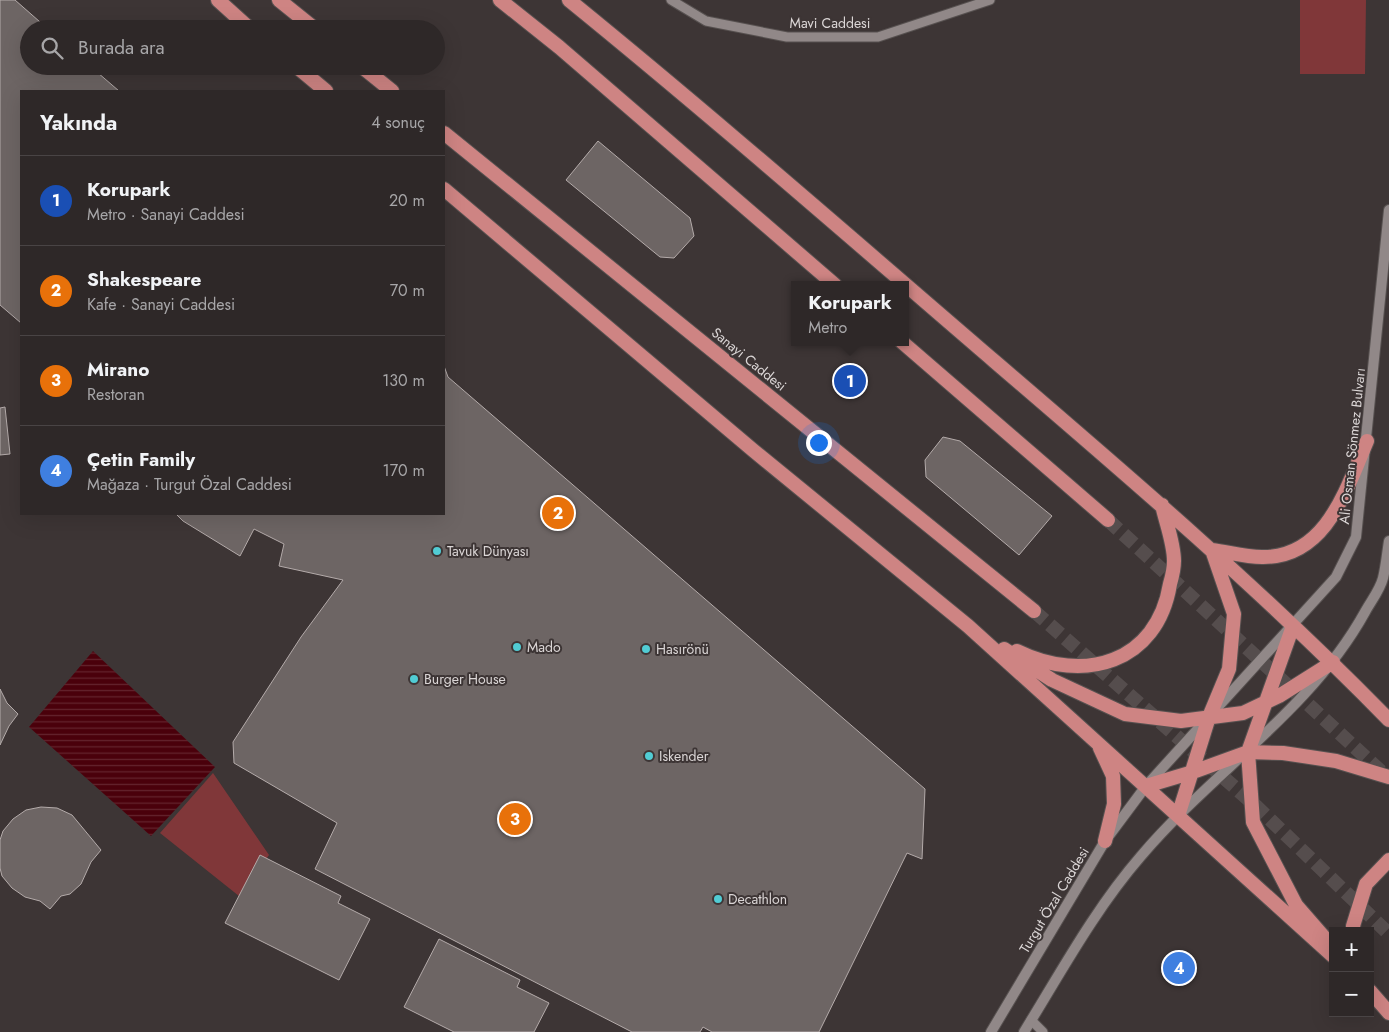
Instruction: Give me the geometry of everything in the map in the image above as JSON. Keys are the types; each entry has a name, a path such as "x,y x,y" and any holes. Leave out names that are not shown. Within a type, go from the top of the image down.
{"highway":[{"path":"218,0 240,20"},
{"path":"280,0 304,20"},
{"path":"500,0 566,54 830,281"},
{"path":"569,0 679,90 901,281"},
{"path":"307,75 325,90"},
{"path":"372,75 391,90"},
{"name":"Sanayi Caddesi","path":"445,134 1034,611"},
{"path":"445,190 754,451 968,626 1329,952"},
{"path":"909,288 1212,550 1333,662 1389,720"},
{"path":"907,346 1108,520"},
{"path":"1212,550 1262,558 1296,552 1315,538 1339,505 1367,441"},
{"path":"968,626 1020,653 1063,667 1087,667 1121,657 1139,646 1155,626 1167,602 1173,570 1174,561 1162,505"},
{"path":"1178,816 1209,717 1229,669 1234,614 1212,550"},
{"path":"968,626 1052,680 1125,714 1181,721 1242,713 1263,703 1333,662"},
{"path":"1293,626 1263,703 1248,752 1253,822 1296,904 1329,942"},
{"path":"1097,741 1113,776 1114,804 1105,841"},
{"path":"1146,786 1193,772 1248,752 1283,753 1336,761 1389,777"},
{"path":"1353,927 1366,884 1389,860"},
{"path":"1374,996 1389,1013"}],"main road":[{"name":"Ali Osman Sönmez Bulvarı","path":"1146,786 1293,626 1336,576 1356,537 1389,210"},
{"path":"1024,1032 1105,902 1141,856 1178,816 1248,752 1333,662 1355,630 1383,580 1389,541"},
{"name":"Turgut Özal Caddesi","path":"991,1032 1105,841 1146,786"}],"street":[{"name":"Mavi Caddesi","path":"671,0 706,21 787,37 878,37 990,0"},
{"path":"1031,1020 1043,1032"}],"shaded area":[{"path":"1300,0 1366,0 1365,74 1300,74"},
{"path":"93,651 215,767 151,836 29,727"},
{"path":"213,773 269,855 239,896 160,833"}],"building":[{"path":"0,0 15,0 38,20 20,20 20,75 100,75 118,90 20,90 20,322 0,305"},
{"path":"598,141 690,218 694,236 674,258 660,257 566,180"},
{"path":"445,369 448,377 925,789 922,859 907,853 819,1032 712,1032 703,1027 700,1032 632,1032 315,869 337,823 234,763 233,742 301,637 343,580 279,566 284,544 254,529 240,556 183,521 177,515 445,515"},
{"path":"5,407 10,454 0,455 0,408"},
{"path":"943,437 960,441 1052,516 1019,555 926,477 925,460"},
{"path":"0,689 7,703 18,714 9,726 0,745"},
{"path":"41,807 57,808 72,815 101,850 91,862 81,884 70,894 61,896 50,909 40,901 25,897 12,888 2,876 0,868 0,840 3,831 13,819 26,810"},
{"path":"260,855 341,896 338,903 370,919 339,980 225,923"},
{"path":"439,939 520,980 517,987 549,1003 534,1032 454,1032 404,1007"}],"tunnel":[{"path":"1108,520 1387,777"},
{"path":"1034,611 1257,807 1389,934"}],"place":[{"name":"Korupark","path":"850,381"},
{"name":"Shakespeare","path":"558,513"},
{"name":"Tavuk Dünyası","path":"437,551"},
{"name":"Mado","path":"517,647"},
{"name":"Hasırönü","path":"646,649"},
{"name":"Burger House","path":"414,679"},
{"name":"Iskender","path":"649,756"},
{"name":"Mirano","path":"515,819"},
{"name":"Decathlon","path":"718,899"},
{"name":"Çetin Family","path":"1179,968"}]}
